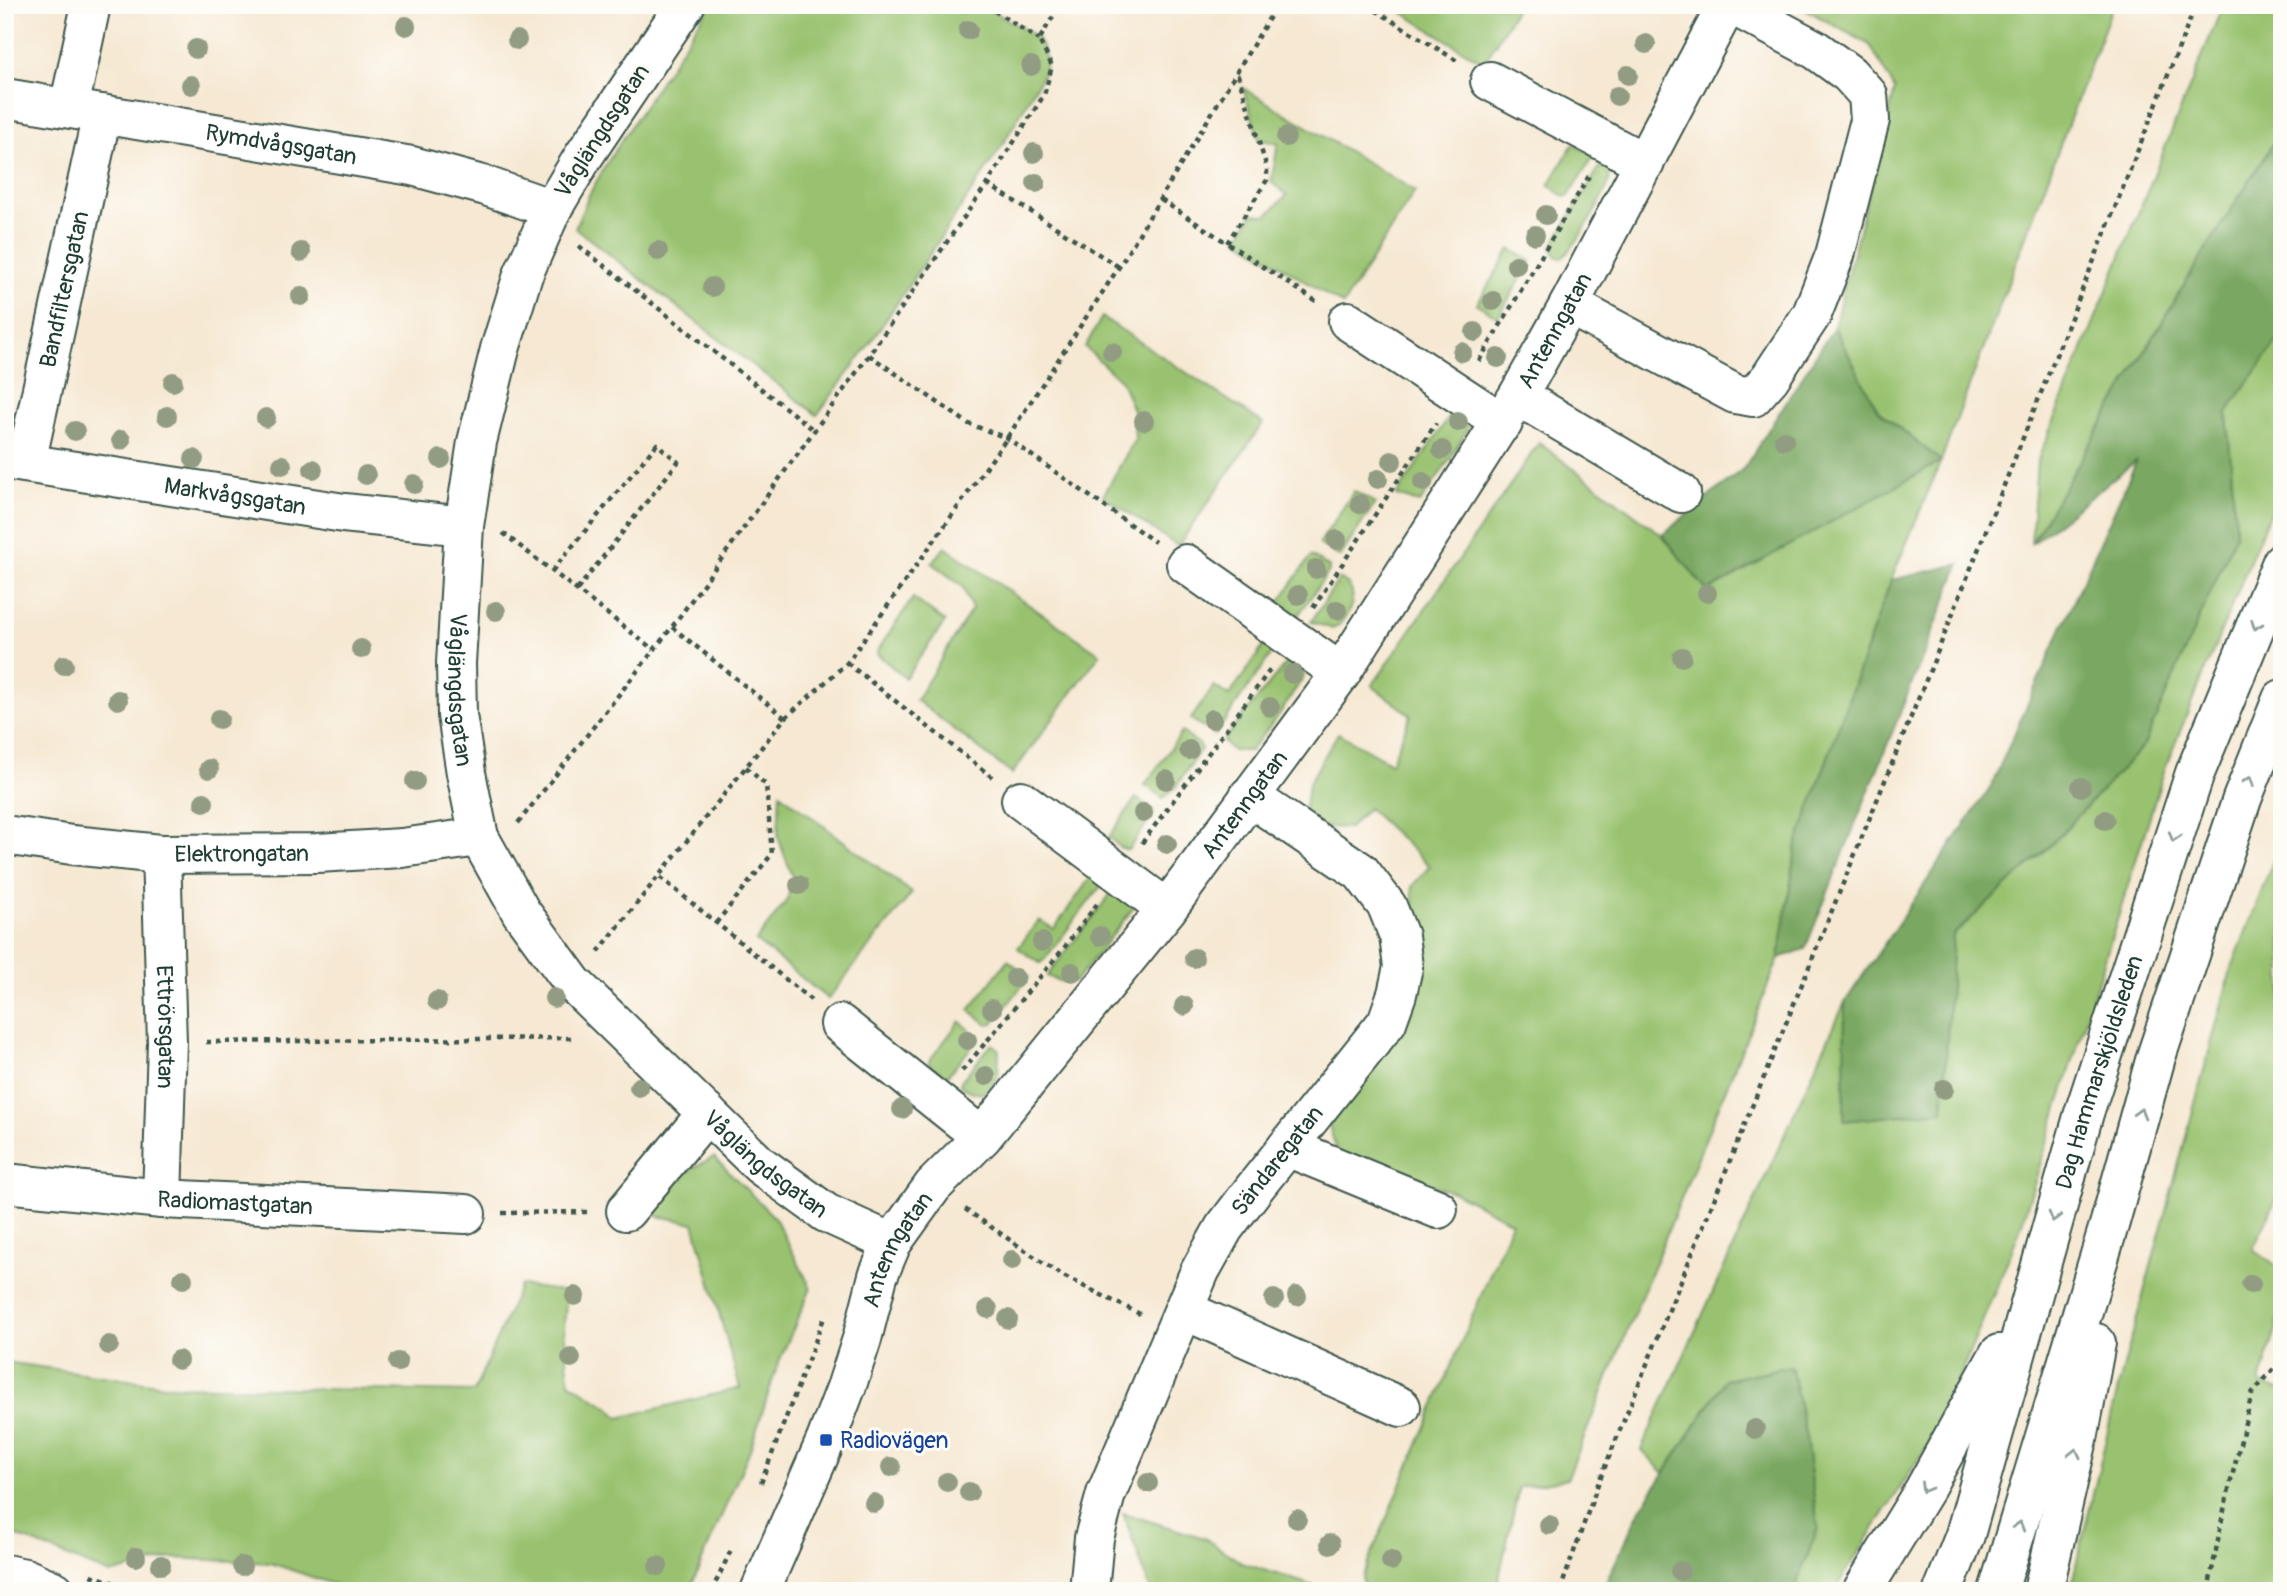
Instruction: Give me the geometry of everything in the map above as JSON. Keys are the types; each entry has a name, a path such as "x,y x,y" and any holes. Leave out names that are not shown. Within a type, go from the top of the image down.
{"street":[{"name":"Bandfiltersgatan","path":"15,462 85,111 91,5"},
{"name":"Våglängdsgatan","path":"685,5 583,157 550,215 523,275 500,349 477,442 464,526 456,652 457,715 479,837 521,912 573,983 760,1165 826,1213 892,1243"},
{"path":"1569,305 1735,394 1753,397 1770,378 1811,314 1835,255 1870,120 1868,95 1849,74 1816,51 1730,5"},
{"name":"Antenngatan","path":"760,1591 830,1429 862,1339 878,1276 892,1243 933,1186 982,1137 1167,909 1340,673 1511,409 1730,5"},
{"path":"1490,81 1645,163"},
{"name":"Rymdvågsgatan","path":"5,98 412,166 486,186 550,215"},
{"path":"1348,321 1457,391 1511,409 1681,493"},
{"name":"Markvågsgatan","path":"15,462 344,513 464,526"},
{"name":"Dag Hammarskjöldsleden","path":"1943,1591 1965,1535 2084,1113 2195,773 2282,562"},
{"path":"1186,565 1340,673"},
{"path":"1998,1591 2161,1044 2242,799 2282,699"},
{"name":"Sändaregatan","path":"1089,1591 1094,1538 1106,1494 1200,1271 1224,1228 1387,1022 1403,967 1399,936 1387,906 1362,872 1249,796"},
{"path":"1021,800 1167,909"},
{"name":"Elektrongatan","path":"5,835 161,854 317,853 402,848 479,837"},
{"name":"Ettrörsgatan","path":"161,854 167,1042 162,1199"},
{"path":"841,1024 982,1137"},
{"path":"626,1211 707,1113"},
{"path":"1287,1147 1438,1209"},
{"name":"Radiomastgatan","path":"5,1183 162,1199 466,1214"},
{"path":"2043,1591 2094,1358 2110,1222"},
{"path":"1861,1591 1924,1490 2033,1292"},
{"path":"1180,1321 1401,1407"},
{"path":"5,1574 25,1578 55,1591"}],"path":[{"path":"479,837 512,830 672,627 869,355 987,184 1044,95 1052,66 1039,40 986,5"},
{"path":"1039,40 1060,5"},
{"path":"573,983 785,718 846,663 1007,438 1119,267 1276,5"},
{"path":"1367,5 1490,81"},
{"path":"1560,1591 1598,1484 1649,1356 1935,659 2196,5"},
{"path":"1227,243 1267,180 1267,168 1237,72"},
{"path":"936,1101 1064,948 1292,639 1477,364 1608,143"},
{"path":"987,184 1119,267"},
{"path":"1161,200 1348,321"},
{"path":"550,215 815,431"},
{"path":"869,355 969,424 1007,438 1186,565"},
{"path":"552,571 657,444 678,461 577,590"},
{"path":"464,526 503,533 654,650"},
{"path":"672,627 785,718"},
{"path":"846,663 1021,800"},
{"path":"716,923 772,855 766,785 746,768"},
{"path":"660,877 841,1024"},
{"path":"167,1042 592,1038 615,1023"},
{"path":"933,1186 1061,1275 1180,1321"},
{"path":"466,1214 626,1211"},
{"path":"758,1489 829,1304 868,1312"},
{"path":"2208,1591 2223,1514 2252,1394 2282,1360"},
{"path":"710,1591 736,1540"}],"green space":[{"path":"710,5 982,5 1037,37 1044,51 1046,63 1043,74 1000,149 871,342 817,415 575,228 605,166"},
{"path":"1409,5 1518,5 1484,63 1395,8"},
{"path":"1802,5 2113,5 1941,461 1891,580 1797,844 1779,958 1567,1479 1519,1487 1496,1591 1363,1591 1362,1577 1512,1222 1456,1193 1338,1155 1329,1125 1407,1026 1420,976 1412,886 1430,866 1368,808 1349,828 1301,826 1309,783 1338,733 1391,763 1411,715 1372,686 1539,443 1662,535 1707,591 1940,460 1878,411 1834,327 1895,90 1870,45"},
{"path":"2223,5 2282,5 2282,129 2187,280 2031,544 2037,462"},
{"path":"1243,88 1415,191 1343,305 1238,239 1252,214 1267,215 1287,195 1271,182 1278,144 1259,139"},
{"path":"2282,129 2282,335 2227,412 2236,534 2144,745 2049,847 1953,935 1943,1111 1844,1121 1845,1002 1991,786 2137,460 2031,544 2187,280"},
{"path":"1573,144 1594,155 1569,196 1565,197 1549,185"},
{"path":"1602,163 1609,169 1609,181 1602,198 1567,253 1561,258 1557,257 1552,249 1553,245"},
{"path":"1510,249 1531,261 1498,317 1477,304"},
{"path":"1102,317 1263,423 1178,546 1103,496 1135,439 1133,410 1121,381 1085,347"},
{"path":"1834,327 1878,411 1941,461 1707,591 1662,535 1744,468"},
{"path":"2282,335 2282,483 2165,768 2018,1235 1938,1429 1834,1591 1794,1591 1818,1528 1806,1438 1791,1367 1725,1380 1664,1473 1641,1450 1845,1002 1844,1121 1943,1111 1953,935 2049,847 2236,534 2227,412"},
{"path":"1456,407 1473,419 1450,459 1420,503 1396,496"},
{"path":"1354,491 1375,503 1340,557 1319,544"},
{"path":"945,547 1100,654 1012,774 916,700 972,609 963,587 932,563"},
{"path":"1311,556 1329,567 1329,571 1297,617 1277,605"},
{"path":"1960,564 1805,949 1779,958 1797,844 1891,580"},
{"path":"1339,579 1348,585 1351,591 1350,610 1333,629 1311,622"},
{"path":"913,598 945,622 905,678 877,654"},
{"path":"1271,639 1276,647 1215,735 1191,719 1214,686 1229,696"},
{"path":"1287,662 1303,671 1304,676 1281,712 1250,751 1233,751 1223,741"},
{"path":"1182,732 1200,745 1201,749 1175,788 1163,798 1145,785"},
{"path":"780,793 912,893 828,999 756,941 787,900 793,879 778,837"},
{"path":"1136,798 1152,809 1154,814 1128,850 1119,847 1109,837"},
{"path":"2282,838 2282,1187 2253,1249 2282,1271 2282,1309 2260,1383 2282,1391 2282,1591 2070,1591 2118,1388 2231,970"},
{"path":"1095,871 1104,882 1044,960 1040,963 1018,948 1039,920 1054,929"},
{"path":"1116,887 1135,906 1075,982 1059,981 1047,976"},
{"path":"1008,960 1029,977 993,1023 987,1024 969,1010"},
{"path":"960,1021 979,1038 948,1075 944,1076 929,1064 929,1061"},
{"path":"992,1044 999,1050 998,1076 985,1093 969,1091 960,1085 961,1081"},
{"path":"714,1157 775,1218 811,1288 778,1364 750,1450 689,1591 353,1591 271,1563 172,1558 110,1574 5,1531 5,1362 172,1386 474,1392 520,1285 567,1292 564,1327 569,1382 610,1408 619,1418 740,1388 694,1223 652,1215 681,1174"},
{"path":"1791,1366 1806,1438 1818,1528 1794,1591 1602,1591 1639,1512 1725,1380"},
{"path":"1123,1513 1204,1538 1242,1563 1320,1588 1319,1591 1151,1591"}],"place":[{"name":"Radiovägen","path":"826,1440"}]}
